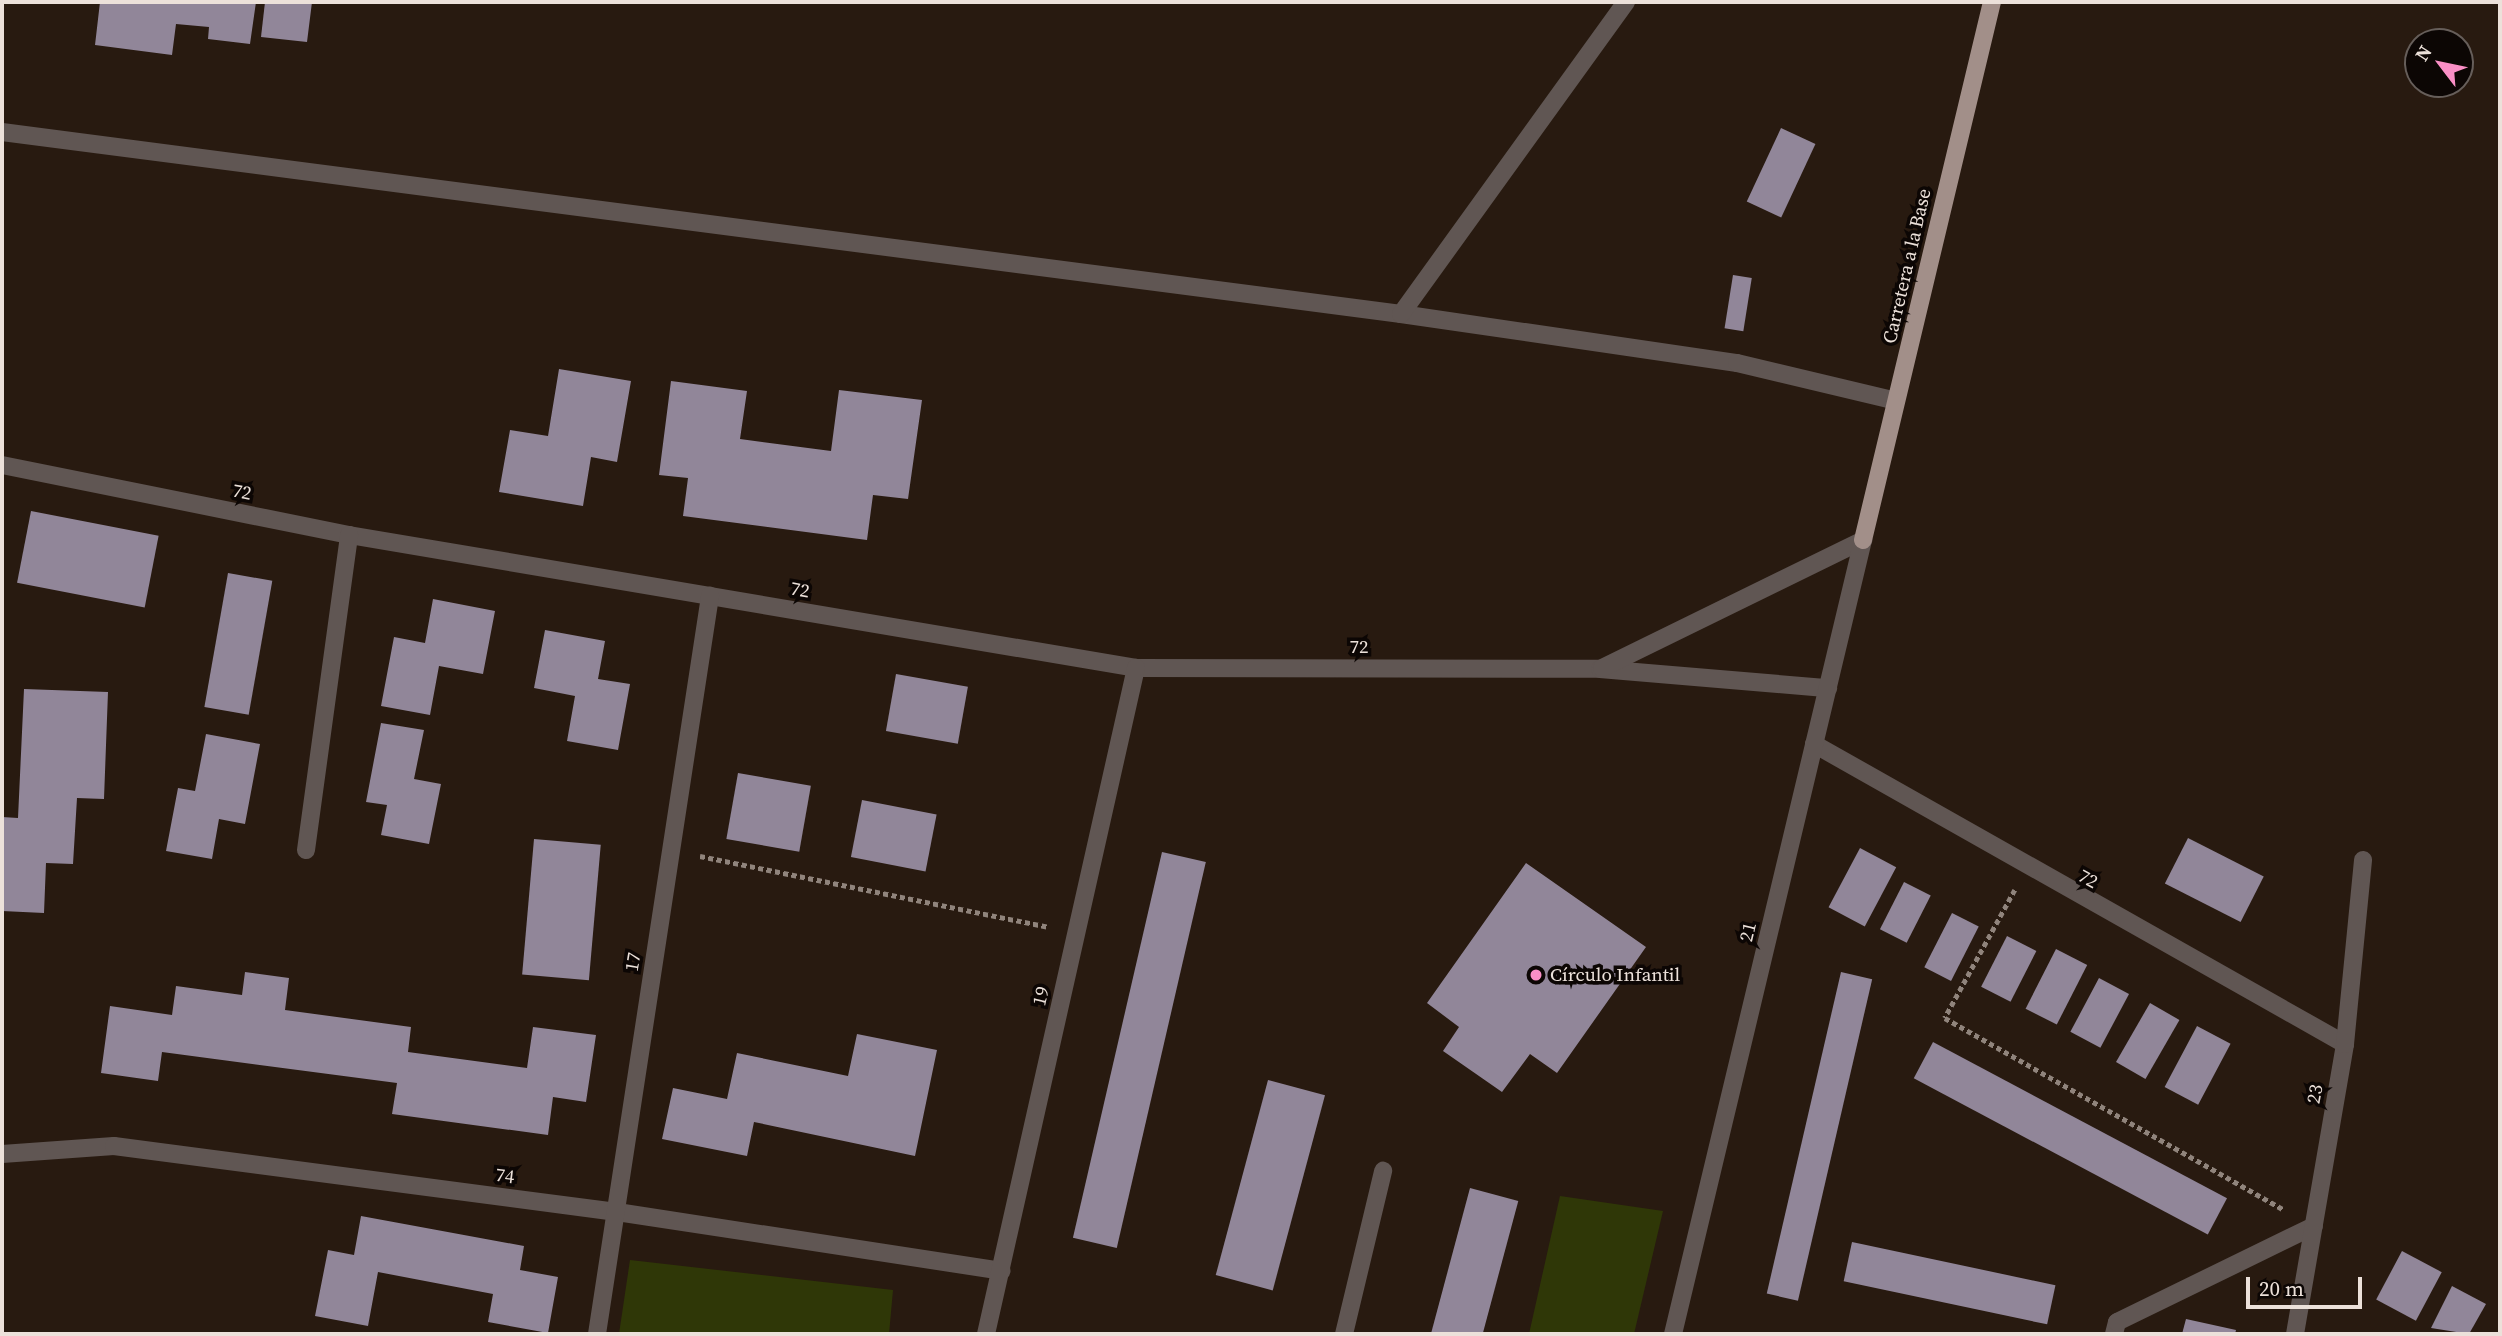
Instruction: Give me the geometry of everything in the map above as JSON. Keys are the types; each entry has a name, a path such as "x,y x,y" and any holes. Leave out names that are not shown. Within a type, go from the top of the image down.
{"main road":[{"name":"Carretera a la Base","path":"1863,540 1992,2"}],"street":[{"path":"1401,314 1626,2"},
{"path":"2,132 1401,314 1737,363 1896,401"},
{"name":"72","path":"2,465 349,535 1136,668 1600,669 1828,688"},
{"path":"306,850 349,535"},
{"name":"72","path":"1600,669 1863,540"},
{"name":"21","path":"1673,1334 1863,540"},
{"name":"17","path":"597,1334 710,596"},
{"name":"19","path":"986,1334 1136,668"},
{"name":"72","path":"1814,744 2026,869 2345,1044"},
{"name":"23","path":"2297,1333 2345,1044 2363,860"},
{"name":"74","path":"2,1154 114,1146 617,1212 1001,1271"},
{"path":"1343,1334 1384,1171"},
{"path":"2114,1334 2117,1322 2314,1226"}],"path":[{"path":"671,851 1077,932"},
{"path":"2026,869 1945,1018 2314,1226"}],"green space":[{"path":"1560,1196 1663,1211 1634,1334 1529,1334"},
{"path":"630,1260 893,1290 889,1334 619,1334"}],"building":[{"path":"100,2 256,2 250,44 208,39 209,27 176,24 172,55 95,45"},
{"path":"265,2 312,2 307,42 261,37"},
{"path":"1781,128 1815,144 1781,217 1747,201"},
{"path":"1733,275 1752,278 1743,331 1725,328"},
{"path":"559,369 631,381 617,462 591,457 583,506 499,492 510,430 548,436"},
{"path":"671,381 747,391 740,439 831,451 839,390 922,400 908,499 873,495 867,540 683,516 688,478 659,475"},
{"path":"31,511 159,536 145,607 17,583"},
{"path":"228,573 272,581 249,715 204,707"},
{"path":"433,599 495,611 483,674 439,666 430,715 381,706 394,637 425,643"},
{"path":"545,630 605,641 598,679 630,684 618,750 567,741 575,696 534,688"},
{"path":"896,674 968,687 958,744 886,731"},
{"path":"24,689 108,692 104,799 77,798 73,864 46,863 44,913 2,911 2,817 18,818"},
{"path":"381,723 424,730 414,779 441,784 429,844 381,835 387,805 366,802"},
{"path":"206,734 260,744 245,824 219,819 212,859 166,851 178,788 195,791"},
{"path":"738,773 811,786 799,852 726,839"},
{"path":"862,800 937,815 926,871 851,857"},
{"path":"2188,838 2264,877 2241,922 2165,883"},
{"path":"534,839 601,845 589,980 522,974"},
{"path":"1860,848 1896,867 1865,926 1829,907"},
{"path":"1162,852 1206,862 1117,1248 1073,1238"},
{"name":"Círculo Infantil","path":"1526,863 1646,947 1557,1073 1530,1054 1502,1092 1443,1051 1459,1027 1427,1003"},
{"path":"1904,882 1931,896 1907,943 1880,929"},
{"path":"1952,913 1979,927 1951,981 1924,967"},
{"path":"2007,936 2036,951 2011,1002 1981,987"},
{"path":"2056,949 2087,965 2057,1025 2026,1009"},
{"path":"245,972 289,978 285,1010 411,1027 408,1052 527,1068 533,1027 596,1035 586,1102 553,1097 548,1135 392,1114 397,1083 162,1052 158,1081 101,1073 110,1006 172,1015 176,986 242,995"},
{"path":"1841,972 1872,979 1798,1301 1767,1294"},
{"path":"2099,978 2129,994 2100,1048 2070,1032"},
{"path":"2150,1003 2179,1020 2145,1079 2116,1062"},
{"path":"2197,1026 2231,1044 2198,1105 2165,1087"},
{"path":"857,1034 937,1050 915,1156 754,1122 747,1156 662,1139 673,1088 727,1099 737,1053 848,1076"},
{"path":"1933,1042 2227,1198 2208,1235 1914,1078"},
{"path":"1268,1080 1325,1095 1273,1290 1216,1275"},
{"path":"1470,1188 1518,1201 1483,1334 1431,1333"},
{"path":"361,1216 524,1246 520,1270 558,1277 548,1333 488,1322 493,1294 378,1272 368,1326 315,1316 328,1250 354,1255"},
{"path":"1852,1242 2055,1285 2047,1324 1844,1281"},
{"path":"2402,1251 2442,1272 2416,1321 2376,1300"},
{"path":"2452,1286 2486,1304 2469,1334 2431,1328"},
{"path":"2186,1319 2236,1330 2235,1334 2182,1334"}],"place":[{"name":"Círculo Infantil","path":"1536,975"}]}
